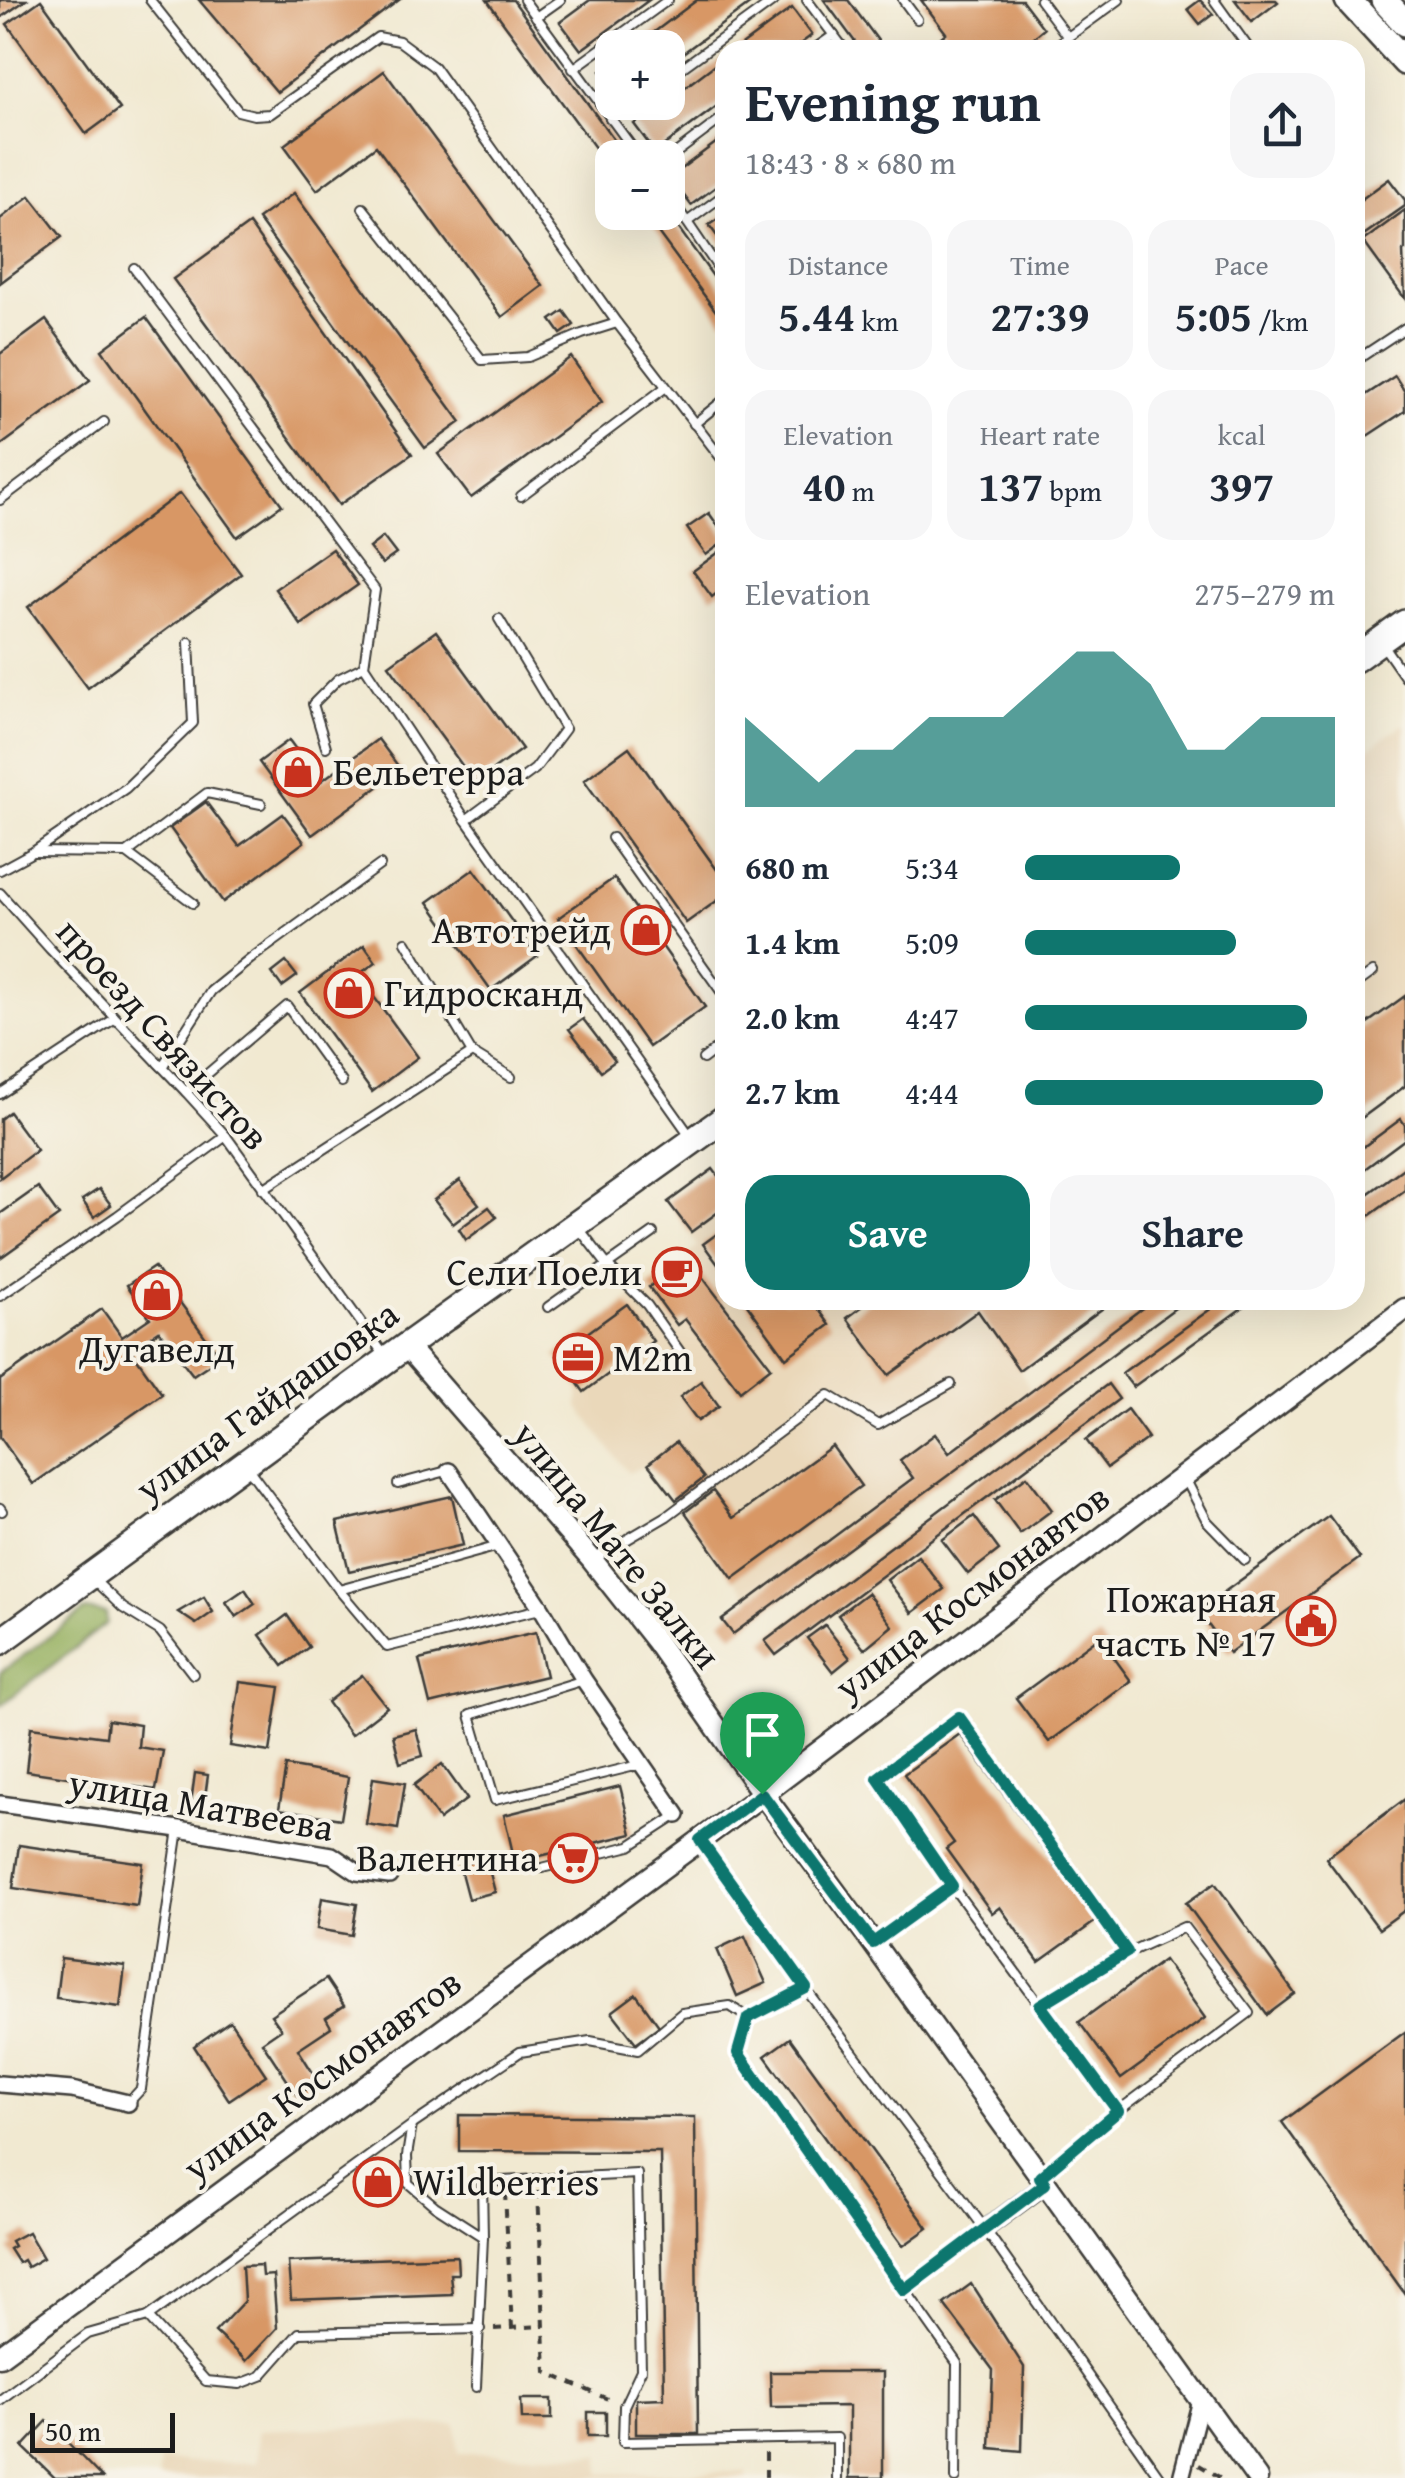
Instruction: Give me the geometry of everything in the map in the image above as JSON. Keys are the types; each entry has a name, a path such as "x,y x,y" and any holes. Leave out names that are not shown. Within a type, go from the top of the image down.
{"main road":[{"path":"1348,0 1405,62"},
{"path":"1384,0 1405,23"},
{"path":"1365,652 1405,624"},
{"name":"улица Гайдашовка","path":"0,1642 715,1125"}],"street":[{"name":"улица Космонавтов","path":"0,2356 762,1794 1405,1309"},
{"name":"улица Мате Залки","path":"397,1353 592,1560 656,1642 1258,2478"},
{"path":"449,1471 542,1609 584,1680 678,1816"},
{"name":"улица Матвеева","path":"0,1804 332,1854 358,1872 388,1876"},
{"path":"0,2084 72,2090 128,2104"},
{"path":"985,2229 1042,2181"},
{"path":"1181,2478 1201,2400"}],"lane":[{"path":"150,0 238,111 254,115 270,114 378,37 399,41 434,67 616,323 715,450"},
{"path":"524,0 595,99"},
{"path":"536,17 560,0"},
{"path":"573,69 668,0"},
{"path":"720,40 775,0"},
{"path":"807,0 838,40"},
{"path":"903,0 917,19"},
{"path":"1040,0 1068,36"},
{"path":"1063,40 1119,0"},
{"path":"1214,0 1243,40"},
{"path":"826,40 834,34"},
{"path":"685,66 715,44"},
{"path":"611,120 626,140"},
{"path":"685,145 715,123"},
{"path":"687,222 715,201"},
{"path":"363,208 482,360 528,357 616,323"},
{"path":"685,219 715,262"},
{"path":"134,268 375,590 364,666 466,820 694,1141"},
{"path":"1365,354 1405,328"},
{"path":"520,496 666,387"},
{"path":"694,424 715,408"},
{"path":"0,500 104,422"},
{"path":"466,820 536,769 565,730 499,619"},
{"path":"1380,641 1405,677"},
{"path":"0,870 126,788 193,723 189,642"},
{"path":"326,748 313,704 338,679 364,666"},
{"path":"33,852 127,852 207,794 261,804"},
{"path":"612,838 715,983"},
{"path":"127,852 193,903"},
{"path":"162,1067 211,991 380,865"},
{"name":"проезд Связистов","path":"0,892 226,1136 263,1189 397,1353"},
{"path":"406,942 472,1053 511,1077"},
{"path":"1365,978 1373,972"},
{"path":"186,1092 287,1006 342,1082"},
{"path":"0,1094 114,1019"},
{"path":"702,1059 715,1049"},
{"path":"263,1189 472,1053"},
{"path":"0,1296 226,1136"},
{"path":"576,1224 608,1266 647,1305 685,1359"},
{"path":"548,1308 653,1233"},
{"path":"592,1560 666,1516 829,1395 878,1425 951,1384"},
{"path":"245,1464 387,1648 542,1609"},
{"path":"398,1484 449,1471"},
{"path":"1184,1476 1207,1521 1246,1560"},
{"path":"339,1590 501,1546"},
{"path":"90,1576 123,1608 160,1631 193,1674"},
{"path":"584,1680 470,1714 495,1800 643,1764"},
{"path":"1118,2111 952,1886 878,1778 959,1717 1127,1952"},
{"path":"542,1868 630,1846 678,1816"},
{"path":"128,2104 140,2089 179,1829"},
{"path":"700,1840 985,2229 1160,2478"},
{"path":"873,1943 952,1886"},
{"path":"1040,2005 1127,1952 1184,1927 1248,2014 1118,2111 1042,2181"},
{"path":"806,1988 748,2018 738,2053 957,2363 956,2478"},
{"path":"0,2400 88,2334 148,2317 412,2125 520,2052 590,2041 638,2050 682,2013 730,2006 748,2018"},
{"path":"412,2125 408,2183 435,2206 484,2237"},
{"path":"476,2387 484,2237 482,2182 637,2174 641,2370 624,2406 623,2442 836,2438 837,2478"},
{"path":"904,2290 985,2229"},
{"path":"148,2317 206,2381 240,2384 261,2376 298,2333 480,2330"}],"path":[{"path":"538,2177 546,2372 624,2406"},
{"path":"504,2179 512,2328"},
{"path":"480,2330 544,2326"},
{"path":"766,2440 766,2478"},
{"path":"1187,2456 1221,2478"}],"shaded area":[{"path":"1405,723 1405,1086 1365,1116 1365,751"},
{"path":"715,1171 715,1310 1101,1310 1020,1370 1030,1390 750,1599 649,1464 628,1473 578,1406 579,1390 554,1355 698,1247 668,1202"},
{"path":"456,2424 458,2453 600,2455 601,2474 747,2472 747,2478 159,2478 159,2461 257,2463 258,2430"}],"green space":[{"path":"85,1610 106,1613 107,1623 0,1706 0,1673"}],"building":[{"path":"0,0 26,0 0,18"},
{"path":"41,0 120,109 86,134 7,24"},
{"path":"199,0 399,0 277,92"},
{"path":"487,0 513,0 595,114 595,120 600,120 614,140 595,140 595,148"},
{"path":"590,0 649,0 608,30 595,30 595,40 581,50 560,22"},
{"path":"697,0 755,0 685,51 685,30 657,30"},
{"path":"824,0 848,0 878,40 854,40"},
{"path":"921,0 1022,0 1044,29 1030,40 937,40 946,33"},
{"path":"1200,0 1213,14 1200,24 1188,9"},
{"path":"1235,0 1276,0 1278,2 1252,22"},
{"path":"792,8 812,35 805,40 749,40"},
{"path":"715,65 715,107 671,140 646,140 634,124 639,120 685,120 685,87"},
{"path":"384,71 543,286 502,317 376,146 317,190 284,145"},
{"path":"715,143 715,187 691,205 685,197 685,166"},
{"path":"1389,179 1405,200 1405,206 1365,234 1365,197"},
{"path":"294,193 461,422 425,448 258,219"},
{"path":"30,196 62,237 0,283 0,219"},
{"path":"1405,210 1405,299 1365,244 1365,240"},
{"path":"249,224 412,454 339,505 173,279"},
{"path":"656,230 680,230 715,279 715,310"},
{"path":"564,311 574,325 561,334 551,320"},
{"path":"146,317 282,505 237,537 102,350"},
{"path":"46,320 90,380 0,446 0,354"},
{"path":"571,357 602,402 471,498 438,454"},
{"path":"1395,376 1405,392 1405,411 1365,437 1365,396"},
{"path":"180,493 241,574 88,688 28,607"},
{"path":"709,513 715,522 715,548 706,555 687,528"},
{"path":"383,537 396,554 382,564 369,548"},
{"path":"332,549 358,585 301,625 275,589"},
{"path":"715,555 715,595 712,597 693,571"},
{"path":"436,631 522,749 475,783 389,665"},
{"path":"378,739 401,770 312,835 259,762 289,740 320,782"},
{"path":"629,747 715,867 715,902 686,923 584,780"},
{"path":"206,802 239,846 283,814 304,842 223,902 170,828"},
{"path":"474,869 537,956 491,990 428,902"},
{"path":"614,878 705,1007 649,1047 558,918"},
{"path":"364,945 376,962 358,975 418,1057 372,1092 300,993"},
{"path":"286,962 297,976 282,987 272,973"},
{"path":"1405,996 1405,1086 1365,1116 1365,1025"},
{"path":"583,1019 615,1061 601,1071 569,1029"},
{"path":"9,1112 37,1150 0,1178 0,1119"},
{"path":"1401,1119 1405,1125 1405,1139 1365,1169 1365,1146"},
{"path":"1405,1167 1405,1190 1365,1219 1365,1196"},
{"path":"713,1169 715,1172 715,1214 691,1232 668,1202"},
{"path":"460,1180 479,1204 453,1224 434,1200"},
{"path":"38,1187 59,1216 0,1258 0,1214"},
{"path":"99,1189 111,1205 94,1217 82,1200"},
{"path":"489,1207 497,1217 466,1240 459,1229"},
{"path":"715,1235 715,1260 703,1244"},
{"path":"688,1258 715,1293 715,1310 728,1310 771,1367 740,1391 685,1319 677,1325 649,1287"},
{"path":"154,1267 220,1357 193,1375 159,1331 131,1350 162,1394 33,1484 0,1437 0,1380 102,1309 122,1337 150,1318 127,1285"},
{"path":"627,1304 653,1341 584,1392 557,1355"},
{"path":"751,1310 819,1310 830,1325 786,1358"},
{"path":"858,1310 1100,1310 1019,1370 978,1311 889,1375 847,1318"},
{"path":"1140,1310 1172,1310 733,1634 722,1620 913,1478 900,1460 935,1434 949,1453"},
{"path":"1209,1310 1239,1310 1133,1387 1122,1373"},
{"path":"701,1381 719,1406 698,1421 680,1397"},
{"path":"1108,1384 1119,1399 776,1655 765,1641"},
{"path":"1127,1409 1148,1438 1107,1468 1086,1440"},
{"path":"676,1442 704,1478 676,1500 648,1464"},
{"path":"832,1446 861,1486 733,1579 685,1512 713,1491 733,1518"},
{"path":"1027,1476 1052,1510 1020,1534 995,1500"},
{"path":"452,1496 463,1545 349,1571 337,1522"},
{"path":"974,1516 999,1550 968,1574 942,1540"},
{"name":"Пожарная часть № 17","path":"1329,1516 1360,1558 1229,1653 1198,1611"},
{"path":"918,1556 944,1589 912,1613 887,1580"},
{"path":"245,1589 255,1604 236,1617 226,1602"},
{"path":"867,1593 892,1626 864,1649 838,1615"},
{"path":"204,1597 213,1612 196,1624 178,1612"},
{"path":"287,1615 309,1647 283,1666 260,1635"},
{"path":"825,1625 850,1658 833,1672 807,1638"},
{"path":"536,1632 546,1676 430,1704 419,1660"},
{"path":"1099,1637 1131,1681 1049,1742 1016,1698"},
{"path":"362,1675 387,1707 351,1735 327,1702"},
{"path":"240,1682 280,1687 270,1752 230,1746"},
{"path":"108,1720 140,1725 138,1747 163,1751 156,1790 26,1771 31,1727 106,1737"},
{"path":"416,1729 423,1756 400,1763 393,1735"},
{"path":"960,1734 1096,1921 1039,1962 1000,1907 992,1913 946,1849 954,1843 904,1774"},
{"path":"442,1764 467,1799 439,1820 414,1785"},
{"path":"286,1766 348,1777 341,1819 279,1809"},
{"path":"195,1773 208,1775 204,1805 191,1803"},
{"path":"373,1778 405,1783 398,1829 366,1824"},
{"path":"620,1786 632,1834 515,1862 504,1815"},
{"path":"1405,1799 1405,1910 1379,1929 1326,1858"},
{"path":"19,1845 143,1863 137,1906 13,1888"},
{"path":"486,1858 495,1892 468,1899 459,1865"},
{"path":"1215,1883 1295,1994 1267,2015 1186,1903"},
{"path":"322,1898 357,1904 352,1935 317,1929"},
{"path":"745,1936 766,1983 737,1996 717,1949"},
{"path":"61,1958 125,1966 120,2007 56,1998"},
{"path":"1164,1960 1205,2018 1121,2079 1079,2022"},
{"path":"326,1979 344,2006 326,2018 331,2027 298,2049 318,2081 297,2095 262,2042 281,2029 271,2015"},
{"path":"636,1994 659,2026 636,2043 612,2012"},
{"path":"230,2021 266,2075 229,2100 194,2046"},
{"path":"1405,2032 1405,2294 1282,2122"},
{"path":"790,2038 928,2228 903,2246 765,2056"},
{"path":"459,2115 695,2117 698,2434 636,2434 636,2399 664,2398 660,2152 459,2151"},
{"name":"Wildberries","path":"389,2168 390,2195 367,2196 366,2169"},
{"path":"28,2232 43,2258 27,2267 23,2260 18,2263 9,2249 14,2246 11,2241"},
{"path":"457,2256 458,2274 450,2274 452,2294 291,2300 288,2262"},
{"path":"261,2265 262,2276 273,2275 277,2328 246,2361 215,2332 244,2301 242,2266"},
{"path":"971,2284 1024,2367 1022,2451 990,2448 993,2370 944,2304"},
{"path":"770,2372 883,2372 883,2478 849,2478 849,2406 771,2407"},
{"path":"521,2399 552,2399 552,2419 522,2419"},
{"path":"588,2412 606,2412 606,2436 588,2436"},
{"path":"47,2421 102,2478 55,2478 23,2447"}],"place":[{"name":"Бельетерра","path":"298,772"},
{"name":"Автотрейд","path":"646,930"},
{"name":"Гидросканд","path":"349,993"},
{"name":"Сели Поели","path":"677,1272"},
{"name":"Дугавелд","path":"157,1295"},
{"name":"М2m","path":"578,1358"},
{"name":"Пожарная часть № 17","path":"1311,1621"},
{"name":"Валентина","path":"573,1858"},
{"name":"Wildberries","path":"378,2182"}],"route":[{"path":"959,1717 1127,1952 1040,2005 1118,2111 1040,2177 1045,2184 904,2290 738,2053 748,2018 806,1988 700,1840 762,1794 873,1943 952,1886 878,1778 959,1717"}]}
